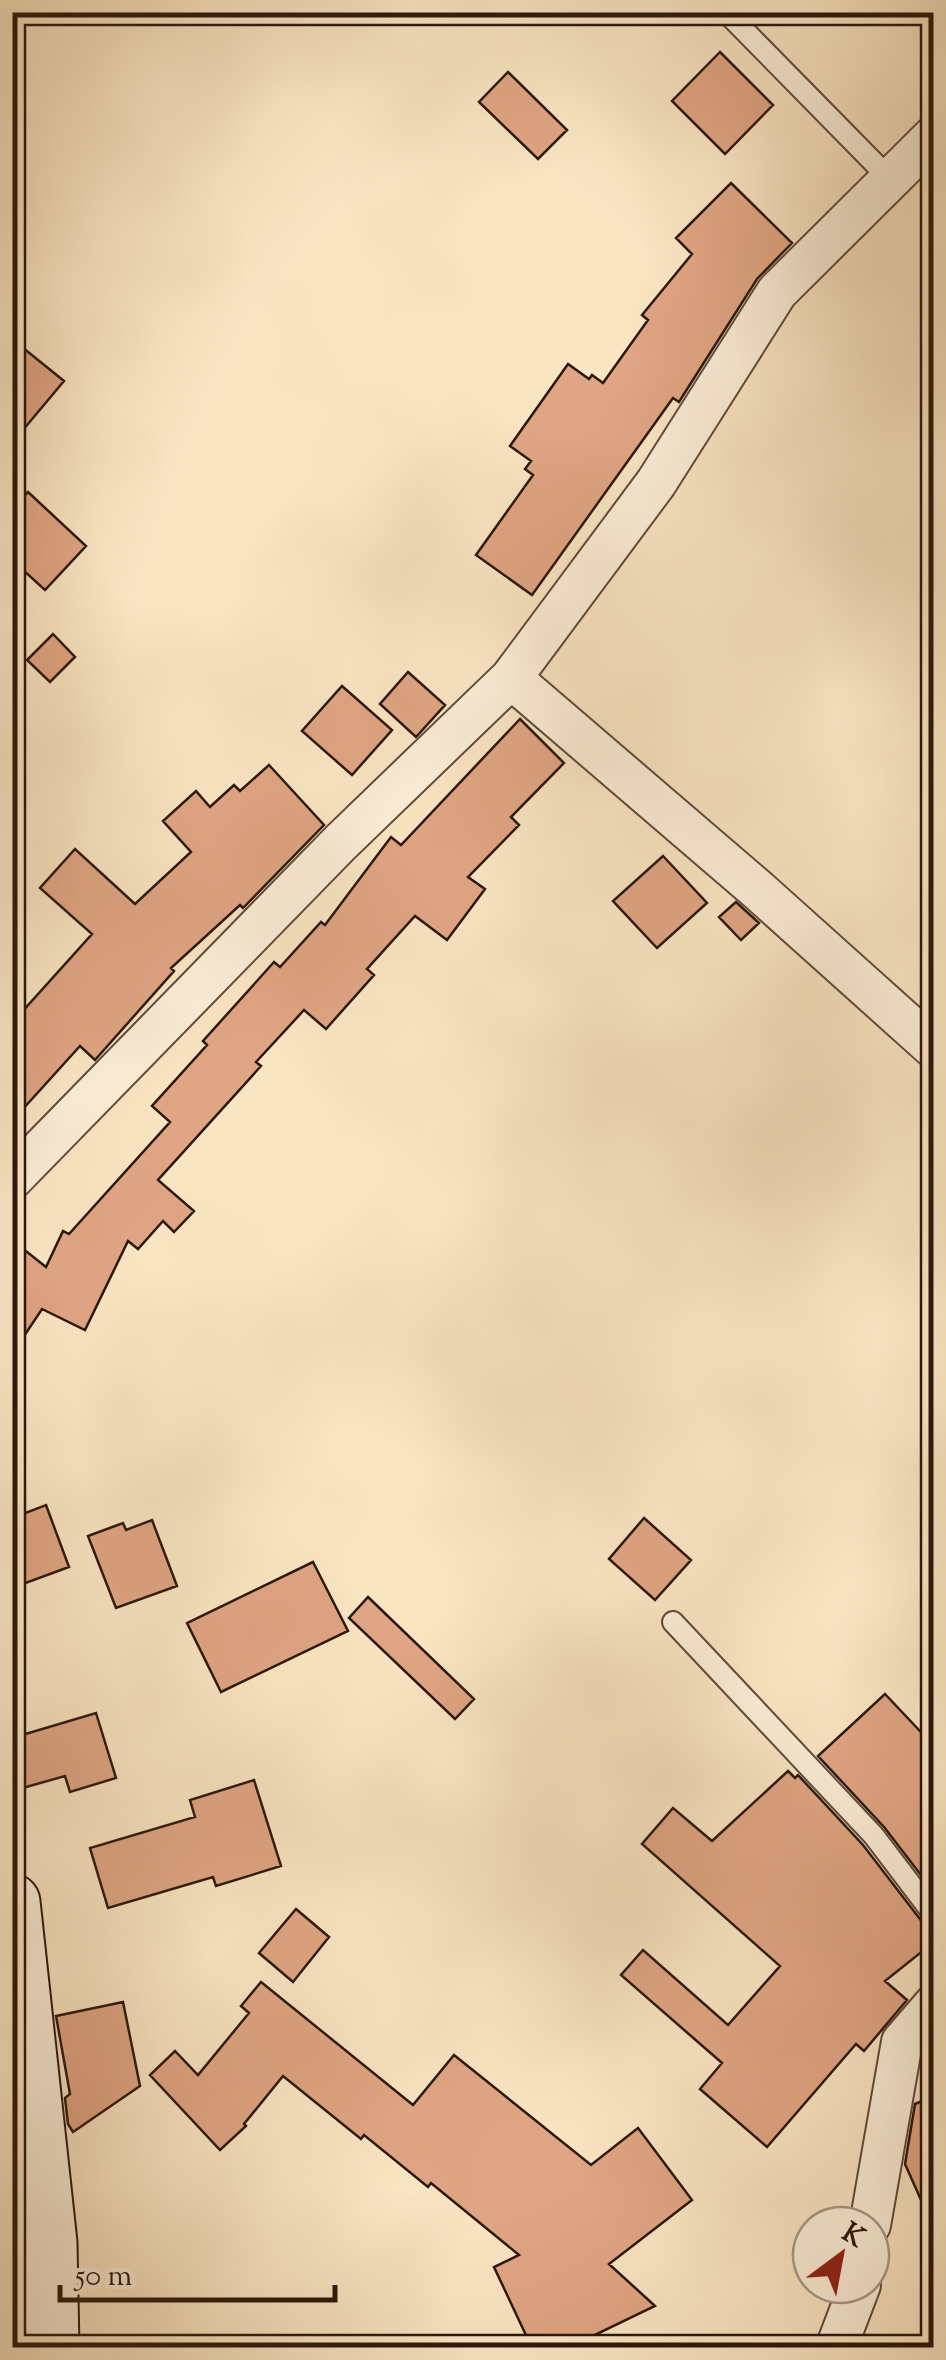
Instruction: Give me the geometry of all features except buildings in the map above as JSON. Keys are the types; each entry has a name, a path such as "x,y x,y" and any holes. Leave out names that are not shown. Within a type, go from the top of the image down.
{"street":[{"path":"12,1179 340,843 511,678 656,483 777,292 934,136"},
{"path":"511,678 758,890 934,1048"},
{"path":"12,1902 49,2243 51,2348"},
{"path":"873,2205 902,2042 934,2005"},
{"path":"836,2348 852,2305"}],"lane":[{"path":"726,12 890,179"},
{"path":"673,1622 874,1836 934,1915"}]}
